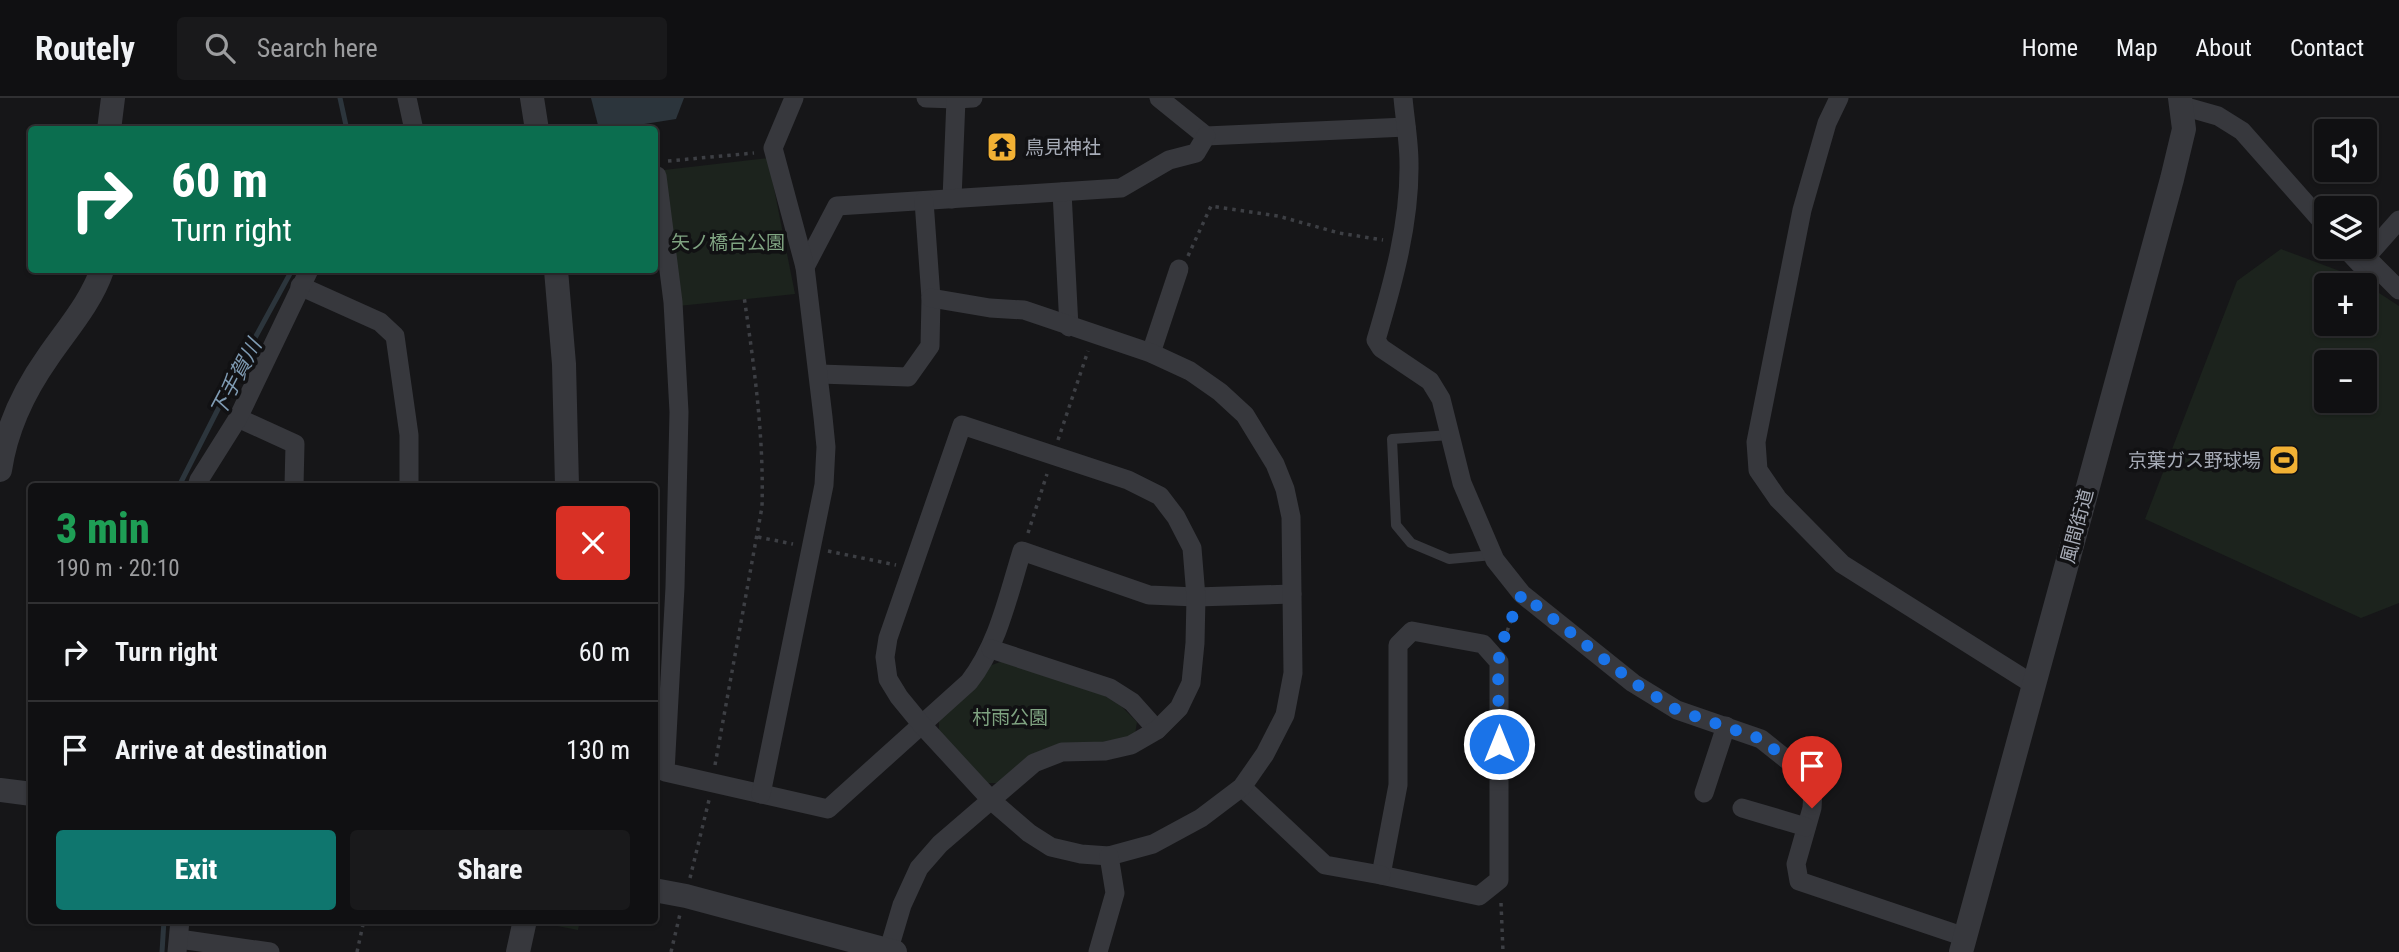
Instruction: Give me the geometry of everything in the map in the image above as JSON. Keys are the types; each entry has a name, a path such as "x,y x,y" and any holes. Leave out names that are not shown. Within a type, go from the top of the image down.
{"street":[{"path":"109,126 113,98"},
{"path":"407,98 413,126"},
{"path":"532,98 536,126"},
{"path":"761,794 824,485 826,447 820,374 805,267 773,148 794,98"},
{"path":"926,98 973,98"},
{"path":"1159,98 1206,136 1406,127"},
{"path":"1403,98 1409,164 1402,243 1376,340 1381,348 1430,381 1441,399 1462,483 1493,555 1510,582 1633,682 1677,710 1761,739 1805,774 1813,791 1812,808 1796,864 1799,881 1963,944"},
{"path":"1839,98 1827,123 1802,210 1756,442 1759,470 1778,499 1842,564 2034,685"},
{"path":"952,199 956,99"},
{"path":"2182,102 2218,116 2242,131 2314,212"},
{"name":"風間街道","path":"1963,944 2172,179 2184,129 2182,102"},
{"path":"805,267 837,206 1121,188 1169,160 1196,153 1206,136"},
{"path":"658,184 673,302 679,412 675,587 664,772 828,809 969,682 991,649 1022,551 1149,595 1196,597 1292,594"},
{"path":"1062,192 1069,327"},
{"path":"820,374 908,377 930,346 931,298 924,201"},
{"path":"2377,245 2399,220"},
{"path":"2368,259 2399,290"},
{"path":"1151,353 1180,268"},
{"path":"0,470 7,438 33,378 96,288 101,273"},
{"path":"556,273 564,364 567,483"},
{"path":"198,483 238,418 304,278 380,322 395,336 409,435 410,483"},
{"path":"658,891 891,951 902,905 919,868 940,844 992,801 1034,763 1062,752 1105,751 1131,745 1157,730 1179,708 1191,683 1195,643 1196,597 1192,548 1176,517 1160,496 1128,480 962,425 888,638 885,657 888,678 899,697 992,801 1029,833 1051,847 1081,854 1110,856 1153,844 1201,818 1242,787 1265,754 1285,715 1293,673 1291,517 1280,477 1260,437 1245,415 1220,392 1190,371 1151,353 1024,310 990,308 931,298"},
{"path":"238,418 295,444 294,483"},
{"path":"1242,787 1325,864 1479,896 1499,880 1498,662 1483,644 1412,631 1398,645 1398,785 1381,875"},
{"path":"991,649 1110,688 1132,702 1157,730"},
{"path":"1704,793 1726,726"},
{"path":"0,789 28,793"},
{"path":"1742,808 1806,827"},
{"path":"1098,952 1115,892 1110,856"},
{"path":"518,952 524,924"},
{"path":"179,937 270,952"}],"lane":[{"path":"1450,435 1392,439 1396,525 1411,543 1449,559 1493,555"}],"path":[{"path":"659,169 761,152"},
{"path":"1180,268 1183,267 1211,206 1278,216 1339,233 1402,243"},
{"path":"688,887 712,783 758,537 763,474 760,404 744,296"},
{"path":"758,537 912,568"},
{"path":"1498,662 1505,634 1522,594"},
{"path":"1499,880 1503,912 1503,952"},
{"path":"671,952 682,909"},
{"path":"358,952 363,924"}],"green space":[{"name":"矢ノ橋台公園","path":"768,158 795,294 678,306 664,170"},
{"name":"京葉ガス野球場","path":"2281,249 2345,273 2314,273 2314,336 2377,336 2377,292 2399,306 2399,603 2361,618 2145,519 2237,281"},
{"name":"村雨公園","path":"1003,661 1102,694 1121,706 1137,722 1134,740 1053,751 1000,783 986,783 939,736 939,719 989,666"},
{"path":"547,924 579,924 578,930"}],"shaded area":[{"path":"591,98 684,98 676,119 632,126 598,126"}],"waterway":[{"name":"下手賀川","path":"340,98 346,126"},
{"name":"下手賀川","path":"181,483 290,273"},
{"name":"下手賀川","path":"162,952 164,924"}],"place":[{"name":"鳥見神社","path":"1002,147"},
{"name":"京葉ガス野球場","path":"2284,460"}],"route":[{"path":"1499,744 1498,662 1505,634 1522,594 1633,682 1677,710 1761,739 1805,774 1813,791 1812,808"}]}
